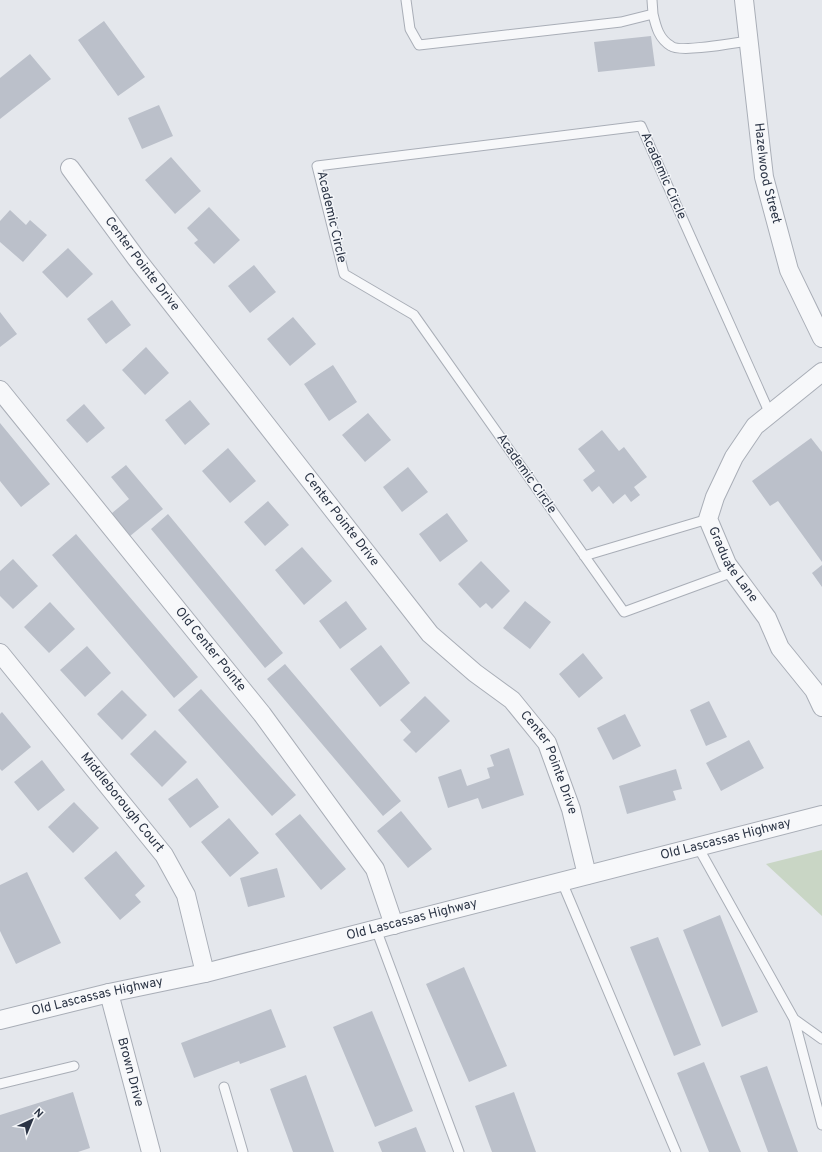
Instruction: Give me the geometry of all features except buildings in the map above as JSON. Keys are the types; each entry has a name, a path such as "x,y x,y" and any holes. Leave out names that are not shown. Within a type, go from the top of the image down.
{"street":[{"name":"Hazelwood Street","path":"744,0 764,177 789,270 822,338"},
{"name":"Center Pointe Drive","path":"70,168 136,258 430,634 475,673 512,700 547,743 571,809 587,875"},
{"name":"Graduate Lane","path":"822,372 756,426 734,457 715,497 708,519 727,564 767,618 780,648 814,690 822,707"},
{"name":"Old Center Pointe","path":"0,390 262,714 375,869 394,925"},
{"name":"Middleborough Court","path":"0,653 164,855 186,895 206,973"},
{"name":"Old Lascassas Highway","path":"0,1020 109,993 206,973 822,815"},
{"name":"Brown Drive","path":"109,993 151,1152"}],"lane":[{"path":"406,0 410,29 419,45 621,22 653,14"},
{"path":"652,0 653,14 659,34 671,47 686,49 748,41"},
{"name":"Academic Circle","path":"733,572 624,612 414,315 344,274 317,166 641,126 770,414"},
{"path":"584,556 708,519"},
{"path":"698,847 794,1019 822,1124"},
{"path":"562,882 676,1152"},
{"path":"376,929 459,1152"},
{"path":"794,1019 822,1039"},
{"path":"0,1084 74,1066"},
{"path":"224,1087 243,1152"}],"green space":[{"path":"822,850 822,916 766,864"}]}
